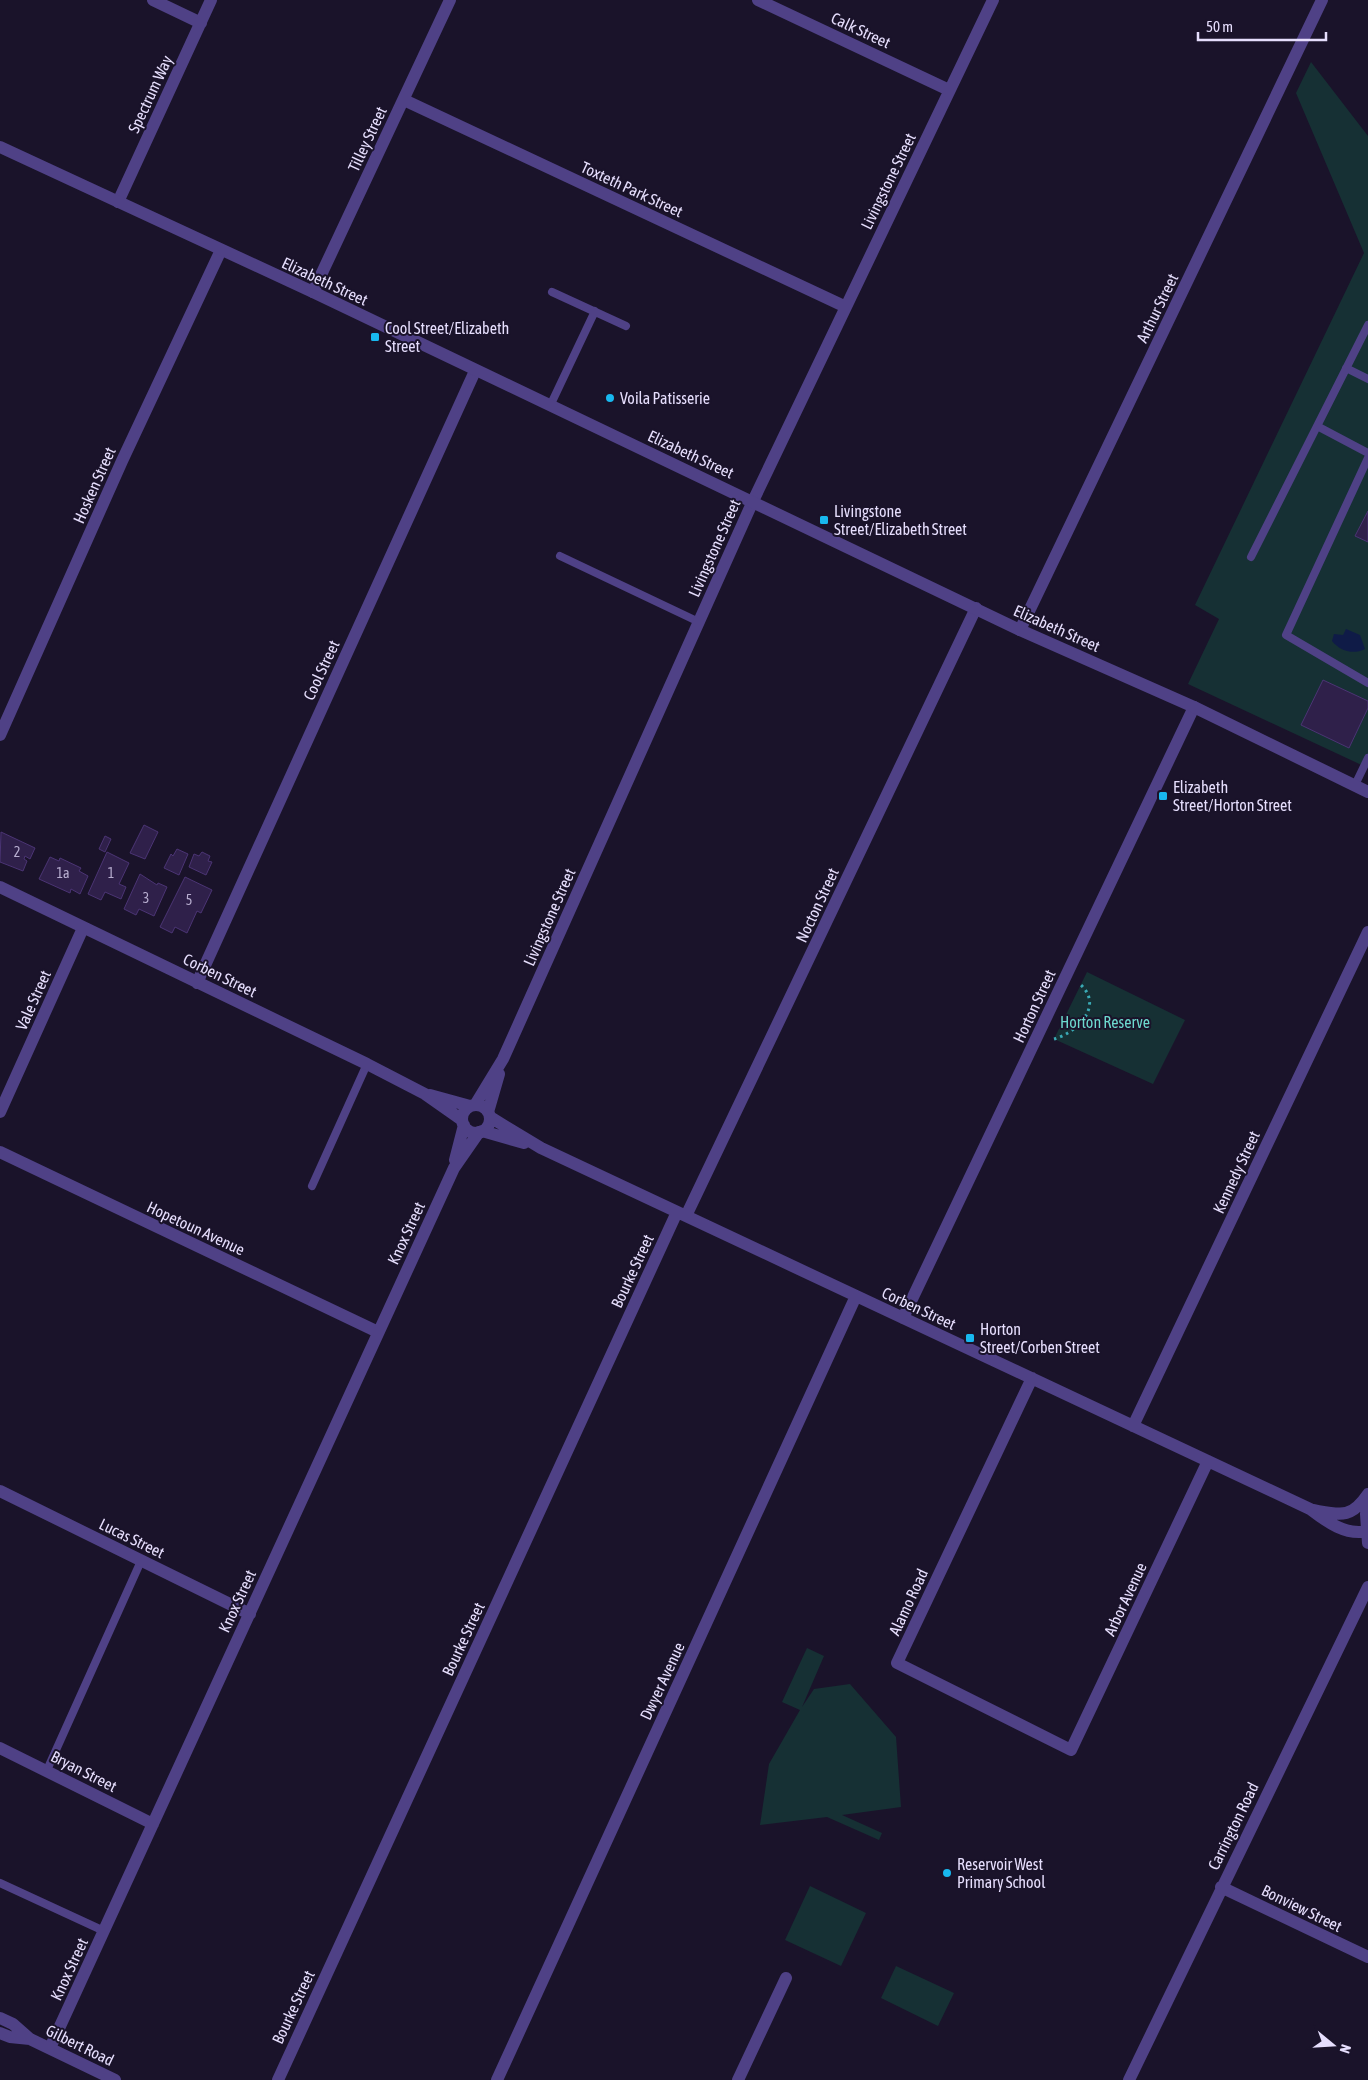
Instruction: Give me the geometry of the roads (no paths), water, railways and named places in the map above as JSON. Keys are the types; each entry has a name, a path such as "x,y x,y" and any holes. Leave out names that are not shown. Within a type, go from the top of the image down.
{"street":[{"path":"153,0 201,23"},
{"name":"Spectrum Way","path":"118,202 211,0"},
{"name":"Tilley Street","path":"313,292 450,0"},
{"name":"Calk Street","path":"758,0 949,90"},
{"name":"Livingstone Street","path":"489,1115 503,1060 753,501 993,0"},
{"name":"Arthur Street","path":"1020,630 1322,0"},
{"name":"Toxteth Park Street","path":"404,100 846,307"},
{"name":"Elizabeth Street","path":"0,147 313,292 1020,630 1194,707 1368,792"},
{"name":"Hosken Street","path":"0,735 122,461 221,250"},
{"name":"Cool Street","path":"197,982 475,371"},
{"name":"Nocton Street","path":"682,1214 976,608"},
{"name":"Horton Street","path":"903,1318 1194,707"},
{"name":"Corben Street","path":"0,888 367,1064 425,1094 463,1122"},
{"name":"Vale Street","path":"0,1112 83,928"},
{"name":"Kennedy Street","path":"1133,1426 1368,932"},
{"name":"Livingstone Street","path":"472,1106 503,1060"},
{"name":"Corben Street","path":"425,1094 472,1106"},
{"path":"472,1106 483,1107 489,1115 488,1125 480,1132 470,1131 463,1122 464,1112 472,1106"},
{"name":"Corben Street","path":"489,1115 541,1148 1310,1509"},
{"name":"Knox Street","path":"454,1168 463,1122"},
{"name":"Corben Street","path":"480,1132 541,1148"},
{"name":"Knox Street","path":"50,2048 454,1168 480,1132"},
{"name":"Hopetoun Avenue","path":"0,1152 378,1332"},
{"name":"Bourke Street","path":"278,2080 682,1214"},
{"name":"Dwyer Avenue","path":"497,2080 856,1296"},
{"name":"Alamo Road","path":"1032,1378 897,1663 1071,1750"},
{"name":"Arbor Avenue","path":"1071,1750 1208,1461"},
{"name":"Lucas Street","path":"0,1491 250,1614"},
{"path":"1310,1509 1334,1514 1350,1513 1359,1508 1368,1494"},
{"path":"1310,1509 1327,1522 1356,1533 1368,1535 1368,1494"},
{"name":"Carrington Road","path":"1129,2080 1368,1587"},
{"name":"Bryan Street","path":"0,1748 153,1824"},
{"name":"Bonview Street","path":"1222,1887 1368,1957"},
{"path":"738,2080 786,1978"},
{"name":"Gilbert Road","path":"0,2018 13,2024 30,2039 115,2080"},
{"name":"Gilbert Road","path":"0,2032 10,2037 30,2039"}],"lane":[{"path":"552,292 626,326"},
{"path":"550,406 595,311"},
{"path":"1251,557 1368,325"},
{"path":"1346,368 1368,379"},
{"path":"1317,426 1368,453"},
{"path":"1368,458 1286,635 1368,683"},
{"path":"560,556 699,622"},
{"path":"1355,785 1368,758"},
{"path":"312,1186 367,1064"},
{"path":"47,1770 142,1561"},
{"path":"0,1882 104,1931"}],"water":[{"path":"1346,629 1360,635 1365,649 1351,652 1343,650 1332,641 1334,634 1343,635"}],"place":[{"name":"Cool Street/Elizabeth Street","path":"375,337"},
{"name":"Voila Patisserie","path":"610,398"},
{"name":"Livingstone Street/Elizabeth Street","path":"824,520"},
{"name":"Elizabeth Street/Horton Street","path":"1163,796"},
{"name":"Horton Street/Corben Street","path":"970,1338"},
{"name":"Reservoir West Primary School","path":"947,1873"}],"park label":[{"name":"Horton Reserve","path":"1105,1022"}]}
